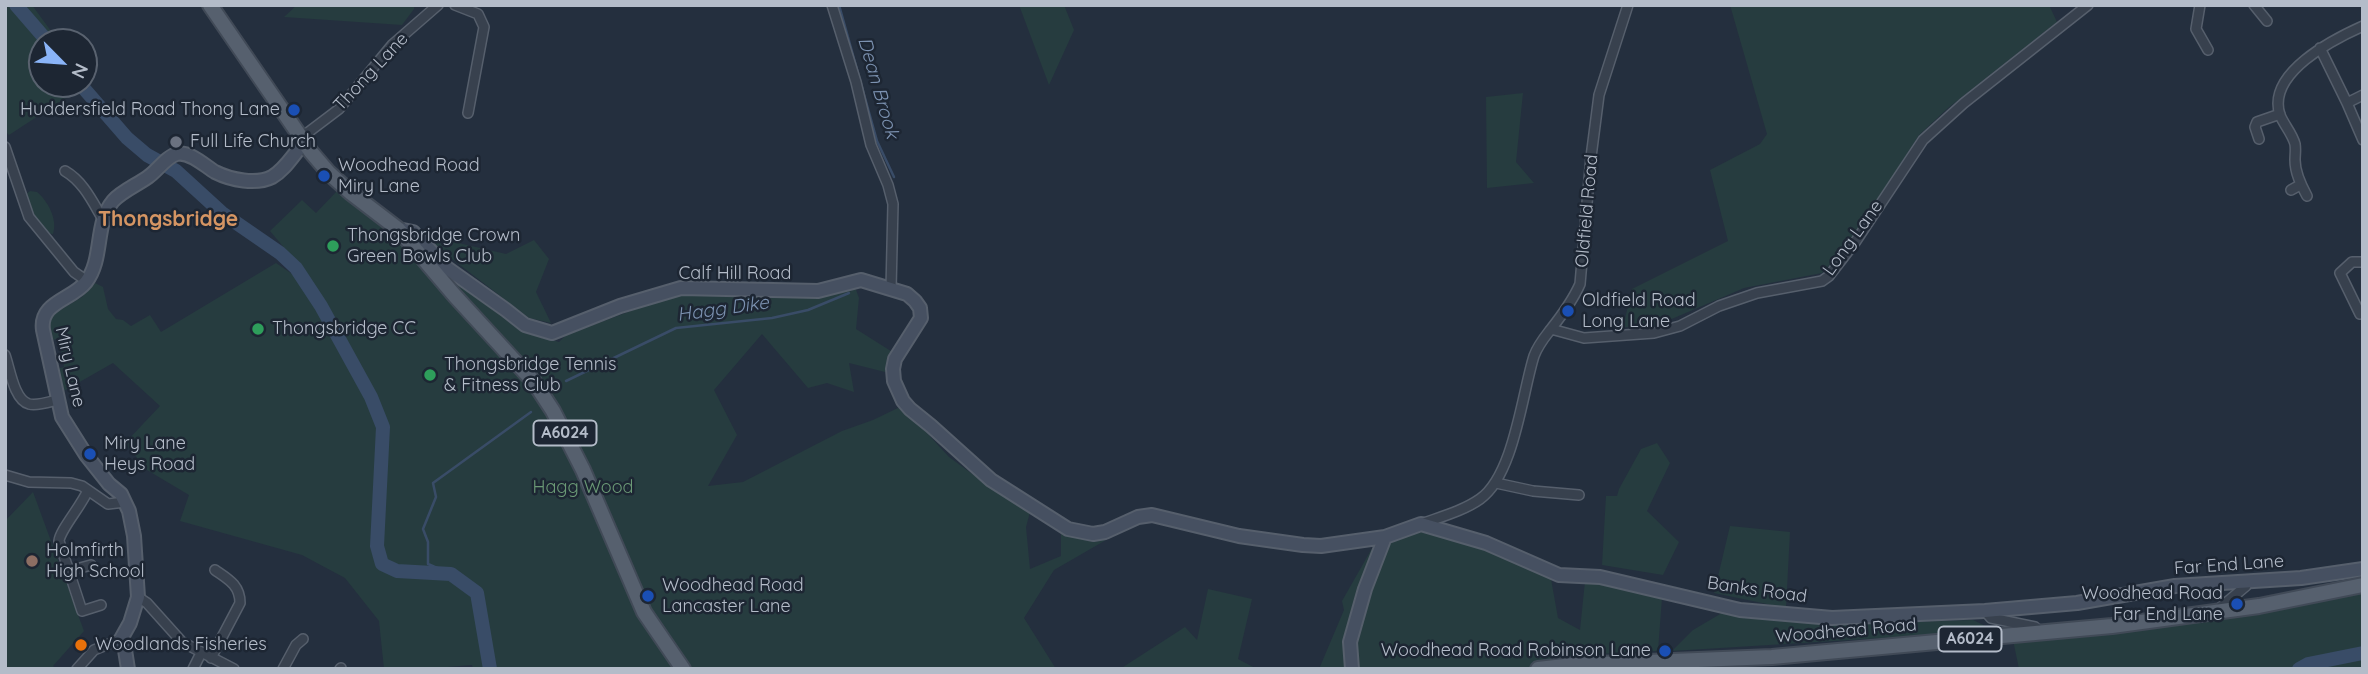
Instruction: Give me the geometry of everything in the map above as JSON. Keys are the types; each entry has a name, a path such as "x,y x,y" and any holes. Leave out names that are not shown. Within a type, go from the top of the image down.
{"main road":[{"name":"A6024","path":"210,5 329,173 398,229 534,382 553,411 583,470 644,612 683,669"},
{"name":"Woodhead Road","path":"1538,669 1573,665 1773,663 2112,626 2272,604 2363,585"}],"street":[{"name":"Thong Lane","path":"304,139 340,109 393,44 438,5"},
{"path":"455,5 478,13 484,27 468,113"},
{"path":"832,5 856,82 871,145 893,204 891,289"},
{"name":"Oldfield Road","path":"1421,524 1466,507 1482,498 1496,483 1518,428 1534,355 1580,284 1591,157 1600,95 1628,5"},
{"name":"Long Lane","path":"1552,329 1584,338 1654,333 1680,326 1719,306 1757,293 1822,281 1856,241 1923,140 1964,103 2088,5"},
{"path":"2200,5 2196,29 2208,50"},
{"path":"2254,5 2267,21"},
{"path":"2307,196 2296,187 2296,148 2280,114 2280,99 2284,86 2292,72 2320,48 2363,26"},
{"path":"2320,48 2363,140"},
{"path":"2347,103 2363,95"},
{"path":"2259,139 2251,129 2257,122 2280,114"},
{"path":"5,147 29,217 74,272 87,281 110,206 119,195 158,170 173,156 184,154 226,176 255,181 276,174 304,139"},
{"path":"65,171 75,177 104,221"},
{"name":"Calf Hill Road","path":"398,229 412,232 447,268 525,325 552,333 620,306 681,288 818,291 861,280 891,289 915,301 920,308 921,318 895,359 894,381 902,401 991,480 1068,529 1084,534 1105,531 1138,517 1152,515 1240,536 1303,545 1321,546 1385,537"},
{"path":"2360,314 2340,273 2352,262 2363,262"},
{"name":"Miry Lane","path":"87,281 80,289 47,310 42,322 62,417 74,439 125,502 129,511 134,536 138,597 130,623 117,641"},
{"path":"5,355 22,400 27,404 37,405 57,400"},
{"path":"5,475 29,482 71,483 108,503 125,502"},
{"path":"1496,483 1533,491 1579,495"},
{"path":"88,490 59,541 82,611 102,605"},
{"path":"1352,669 1350,642 1365,589 1385,537 1421,524"},
{"name":"Banks Road","path":"1421,524 1486,543 1559,575 1600,577 1740,610 1832,618 1985,611 2099,600"},
{"path":"69,571 91,565"},
{"name":"Far End Lane","path":"2099,600 2175,586 2247,582 2363,569"},
{"path":"211,658 240,603 240,593 234,584 215,570"},
{"path":"2219,611 2247,582"},
{"path":"138,597 147,603 176,637 234,669"},
{"path":"1985,611 1991,618 2035,627 2042,632"},
{"path":"283,669 296,645 303,639"},
{"path":"77,669 94,650 117,641 125,650 128,669"},
{"path":"193,669 201,653"}],"green space":[{"path":"5,5 32,5 49,28 28,28 28,98 66,98 9,135 5,131"},
{"path":"297,5 414,5 414,9 402,25 284,17"},
{"path":"1019,5 1064,5 1074,30 1049,85"},
{"path":"1730,5 2049,5 2057,22 1948,108 1919,135 1853,239 1822,273 1744,288 1653,327 1623,327 1632,289 1728,241 1710,170 1760,144 1767,134"},
{"path":"1523,93 1516,162 1534,183 1487,188 1486,97"},
{"name":"Hagg Wood","path":"338,190 519,330 559,342 566,335 685,291 851,287 850,292 855,287 859,298 856,329 894,353 889,373 849,363 854,392 827,383 808,388 762,334 714,390 737,435 708,486 743,482 842,431 902,406 949,457 1030,512 1026,527 1030,569 1061,556 1061,531 1106,540 1054,570 1024,618 1056,669 473,669 472,665 448,669 384,669 379,621 345,578 302,555 180,521 189,495 147,470 125,443 160,406 113,363 62,392 56,369 64,367 59,339 50,340 48,323 52,315 82,297 95,283 103,287 108,309 116,319 131,326 150,315 161,332 276,263 298,278 319,311 379,425 374,397 302,269 270,231 302,200 316,213"},
{"path":"30,191 37,192 45,200 53,217 53,234 47,233 34,219 26,194"},
{"path":"415,233 506,254 534,240 549,259 536,292 551,323 529,318"},
{"path":"1657,443 1670,463 1647,511 1679,542 1663,575 1602,565 1606,496 1617,496 1641,449"},
{"name":"Holmfirth High School","path":"33,492 84,631 53,666 56,669 5,669 5,521"},
{"path":"1730,526 1790,532 1786,608 1714,593"},
{"path":"1421,532 1443,533 1484,547 1551,579 1558,618 1580,630 1585,581 1601,581 1662,598 1658,651 1578,655 1571,669 1319,669 1344,610 1342,601 1375,543"},
{"path":"1208,589 1252,599 1238,659 1257,669 1120,669 1185,627 1197,640"},
{"path":"2363,593 2363,669 2019,669 2013,640 2260,612"},
{"path":"1727,610 1744,618 1834,624 1973,620 1996,631 1672,651 1693,630"}],"waterway":[{"path":"16,5 36,28"},
{"name":"Dean Brook","path":"839,5 877,141 894,177"},
{"path":"92,98 127,138 147,155 176,171 222,213 280,253 296,268 321,306 371,397 383,427 377,546 382,564 397,571 451,574 477,593 490,669"},
{"name":"Hagg Dike","path":"566,381 676,328 772,318 808,310 849,293"},
{"name":"Hagg Dike","path":"451,574 428,564 428,542 423,529 436,497 433,483 531,412"},
{"path":"2299,669 2308,664 2363,653"}],"place":[{"name":"Huddersfield Road Thong Lane","path":"294,110"},
{"name":"Full Life Church","path":"176,142"},
{"name":"Woodhead Road Miry Lane","path":"324,176"},
{"name":"Thongsbridge Crown Green Bowls Club","path":"333,246"},
{"name":"Oldfield Road Long Lane","path":"1568,311"},
{"name":"Thongsbridge CC","path":"258,329"},
{"name":"Thongsbridge Tennis & Fitness Club","path":"430,375"},
{"name":"Miry Lane Heys Road","path":"90,454"},
{"name":"Holmfirth High School","path":"32,561"},
{"name":"Woodhead Road Lancaster Lane","path":"648,596"},
{"name":"Woodhead Road Far End Lane","path":"2237,604"},
{"name":"Woodlands Fisheries","path":"81,645"},
{"name":"Woodhead Road Robinson Lane","path":"1665,651"}],"district":[{"name":"Thongsbridge","path":"168,220"}]}
